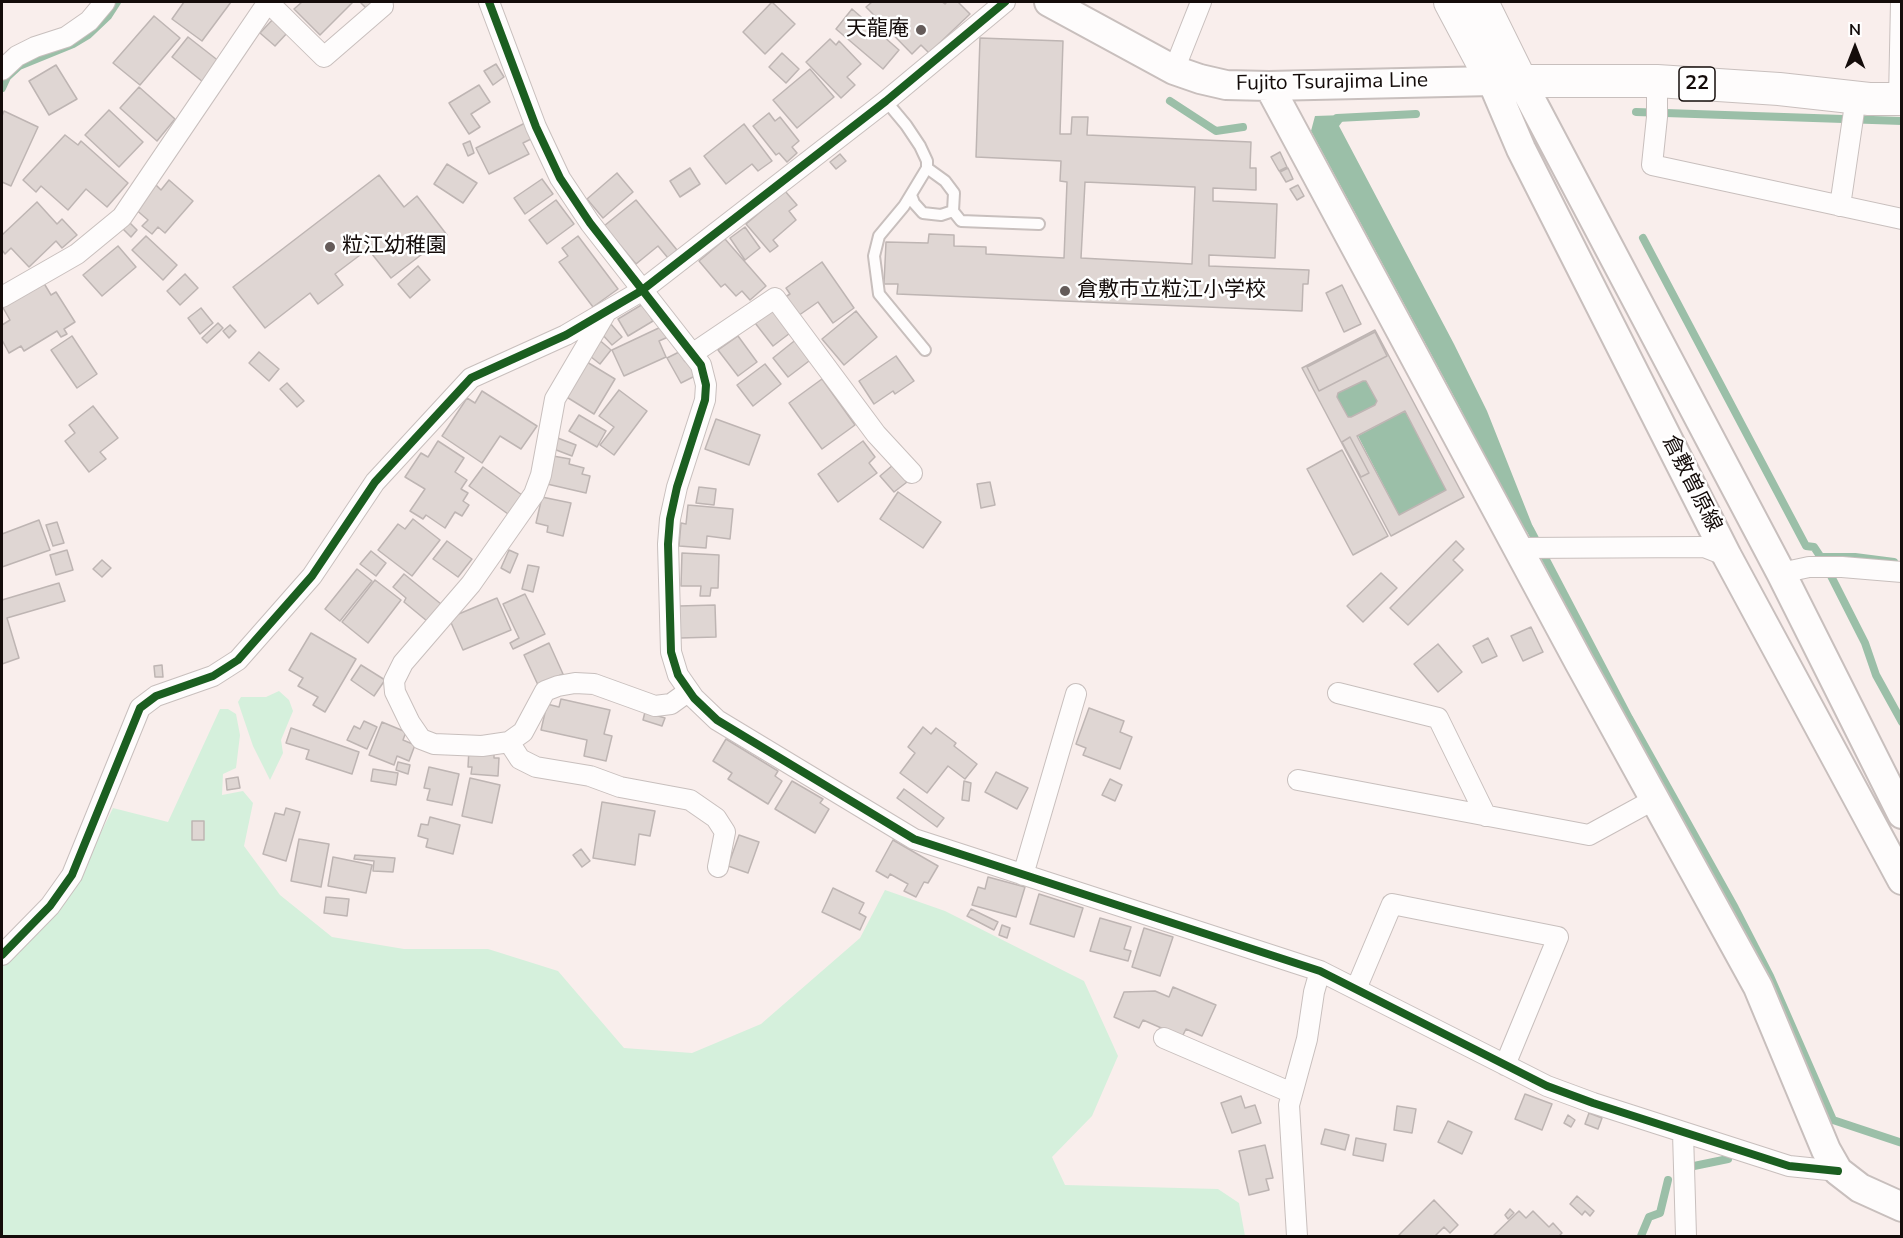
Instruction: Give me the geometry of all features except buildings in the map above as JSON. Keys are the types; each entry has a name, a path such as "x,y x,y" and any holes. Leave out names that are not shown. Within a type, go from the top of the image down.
{"main road":[{"path":"1450,2 1507,81"},
{"path":"1482,2 1507,81"},
{"name":"22","path":"1507,81 1657,102 1900,99"}],"street":[{"path":"2,70 17,56 34,47 66,37 89,21 105,2"},
{"path":"2,297 77,254 122,217 268,2 324,57 383,6"},
{"path":"489,2 536,127 560,178 590,223 641,291 701,365 706,385 705,400 677,487 670,519 668,544 671,652 678,675 689,691 717,720 914,839 1320,971 1556,1089 1683,1133 1789,1166 1838,1171"},
{"path":"2,955 50,906 72,875 140,708 156,696 213,676 237,660 312,576 375,482 471,378 566,335 641,291 886,101 1005,2"},
{"name":"Fujito Tsurajima Line","path":"1049,2 1174,70 1226,85 1507,81"},
{"path":"1174,70 1201,2"},
{"path":"1900,99 1901,2"},
{"name":"倉敷曽原線","path":"1507,81 1521,148 1727,556 1902,880"},
{"name":"倉敷曽原線","path":"1507,81 1781,573 1902,814"},
{"path":"1269,86 1531,548 1655,800 1758,987 1826,1150 1838,1171 1860,1188 1902,1207"},
{"path":"1657,102 1652,165 1841,200 1902,219"},
{"path":"1841,200 1854,117"},
{"path":"692,354 775,298 876,434 912,473"},
{"path":"606,312 555,399 541,475 534,494 471,584 403,663 394,681 395,692 421,739 434,744 482,746 508,742 524,732 545,691 558,686 575,683 594,684 655,706 671,704 689,691"},
{"path":"1531,548 1704,547 1727,556"},
{"path":"1781,573 1809,567 1842,567 1902,573"},
{"path":"1338,693 1438,718 1486,816"},
{"path":"1023,875 1076,694"},
{"path":"508,742 520,759 536,767 590,776 620,787 690,800 716,818 725,832 718,867"},
{"path":"1298,780 1588,836 1655,800"},
{"path":"1356,989 1392,904 1558,937 1505,1065"},
{"path":"1297,1236 1289,1105 1307,1039 1320,971"},
{"path":"1164,1038 1292,1093"},
{"path":"1683,1133 1686,1236"}],"lane":[{"path":"886,101 906,124 920,146 927,161 927,168 911,195 879,236 874,256 879,294 925,350"},
{"path":"927,168 945,181 954,193 953,211 961,221 1039,224"},
{"path":"911,195 914,203 923,213 941,215 953,211"}],"shaded area":[{"path":"1344,115 1345,118 1339,126 1487,411 1533,527 1534,535 1525,530 1511,507 1311,131 1315,116"},
{"path":"1366,381 1377,401 1375,405 1348,417 1337,397 1338,393"},
{"path":"1405,411 1446,490 1399,515 1358,436"},
{"path":"279,691 289,700 293,711 281,740 283,753 270,780 253,746 238,702 241,697 266,697"},
{"path":"220,709 228,709 236,714 240,735 236,768 223,774 222,795 243,791 253,803 244,846 280,895 332,937 404,949 488,949 558,971 624,1048 692,1053 761,1024 860,938 885,890 945,911 1084,981 1118,1056 1092,1116 1052,1157 1065,1185 1218,1189 1239,1203 1245,1236 2,1236 2,966 71,893 113,808 168,822"}],"waterway":[{"path":"2,88 7,77 19,66 73,44 88,35 108,16 117,2"},
{"path":"1170,101 1216,131 1243,127"},
{"path":"1636,112 1902,121"},
{"path":"1337,118 1416,114"},
{"path":"1643,238 1806,546 1814,547 1822,559"},
{"path":"1530,529 1629,718 1735,908 1770,976 1833,1120 1902,1143"},
{"path":"1821,557 1855,557 1894,562"},
{"path":"1831,576 1865,643 1876,675 1902,722"},
{"path":"1694,1166 1728,1159"},
{"path":"1641,1236 1649,1217 1660,1213 1668,1180"}],"cycle path":[{"path":"489,2 536,127 560,178 590,223 701,365 706,385 705,400 677,487 670,519 668,544 671,652 678,675 694,698 717,720 914,839 1320,971 1547,1086 1593,1103 1789,1166 1838,1171"},
{"path":"2,955 50,906 72,875 140,708 156,696 213,676 238,660 312,576 375,482 471,378 566,335 641,291 886,101 1005,2"}],"place":[{"name":"天龍庵","path":"921,30"},
{"name":"粒江幼稚園","path":"330,247"},
{"name":"倉敷市立粒江小学校","path":"1065,291"}]}
